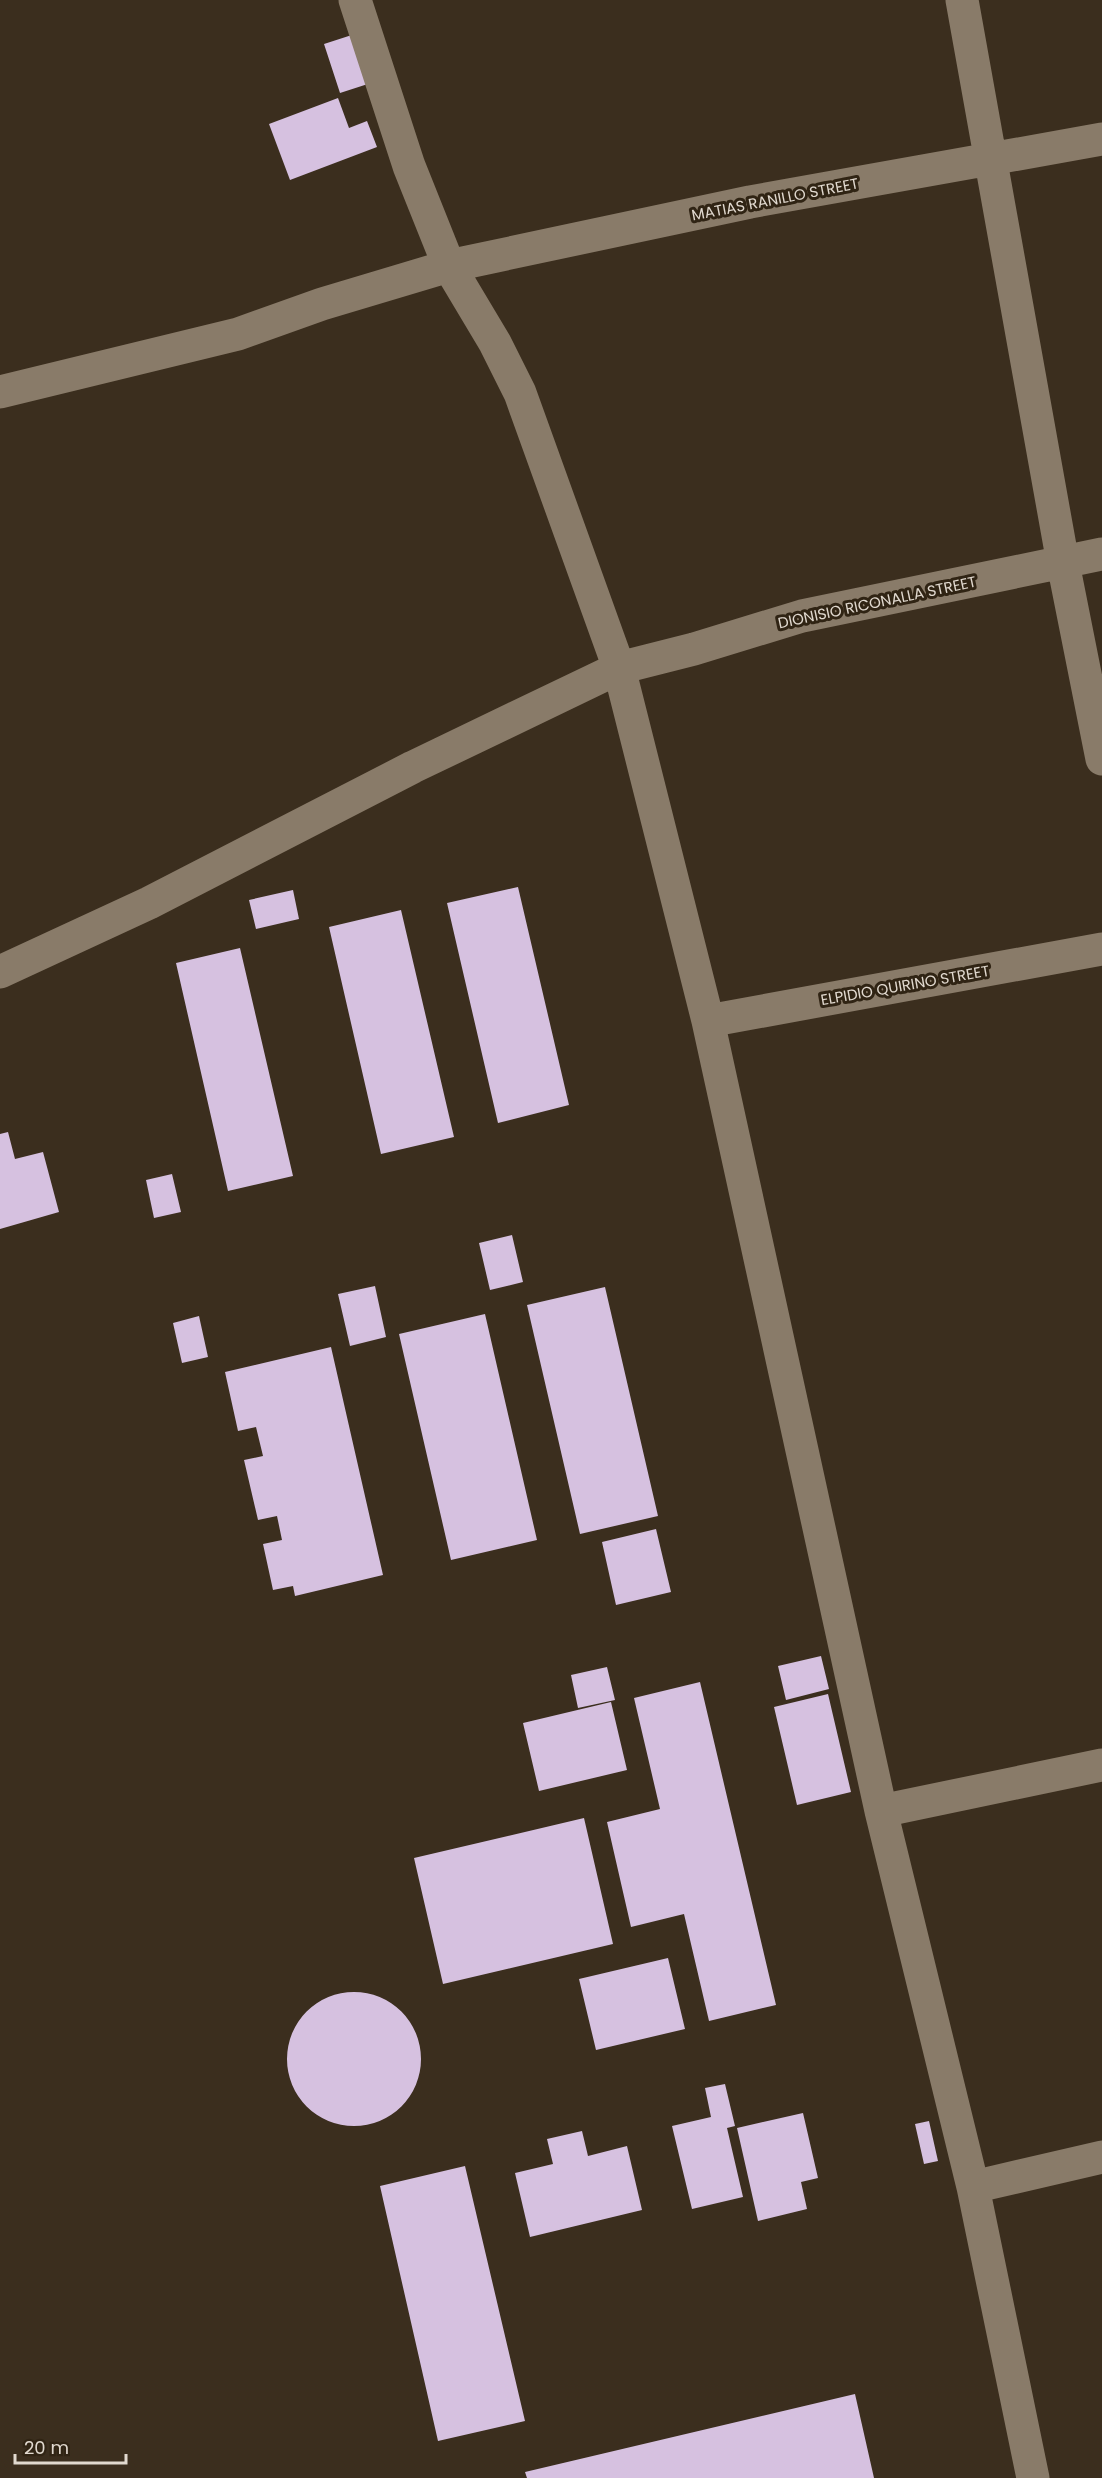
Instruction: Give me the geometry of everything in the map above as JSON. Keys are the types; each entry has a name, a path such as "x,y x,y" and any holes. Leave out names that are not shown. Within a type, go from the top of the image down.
{"street":[{"path":"355,0 409,166 449,266 495,343 520,393 620,668 708,1021 881,1811 973,2187 1033,2478"},
{"path":"962,0 989,161 1063,563 1102,759"},
{"name":"MATIAS RANILLO STREET","path":"0,392 238,334 322,304 449,266 750,202 1102,139"},
{"name":"DIONISIO RICONALLA STREET","path":"0,972 149,903 413,766 620,668 694,649 802,616 1102,554"},
{"name":"ELPIDIO QUIRINO STREET","path":"708,1021 1102,949"},
{"path":"881,1811 1102,1765"},
{"path":"973,2187 1102,2157"}],"building":[{"path":"358,33 374,82 340,93 324,44"},
{"path":"338,98 349,128 367,121 377,147 290,180 269,124"},
{"path":"518,887 569,1105 498,1123 447,903"},
{"path":"293,890 299,919 256,929 249,900"},
{"path":"401,910 454,1137 381,1154 329,927"},
{"path":"240,948 293,1176 228,1191 176,963"},
{"path":"8,1132 15,1159 43,1152 59,1212 0,1229 0,1134"},
{"path":"172,1174 181,1212 154,1218 146,1180"},
{"path":"512,1235 523,1282 490,1290 479,1243"},
{"path":"375,1286 386,1337 350,1346 338,1294"},
{"path":"605,1287 658,1516 580,1534 527,1305"},
{"path":"485,1314 537,1540 451,1560 399,1334"},
{"path":"199,1316 208,1357 182,1363 173,1323"},
{"path":"331,1347 383,1575 295,1596 293,1586 273,1590 263,1544 282,1540 277,1516 258,1520 244,1460 263,1456 256,1427 238,1431 225,1372"},
{"path":"656,1529 671,1592 616,1605 602,1542"},
{"path":"821,1656 829,1689 786,1700 778,1666"},
{"path":"607,1667 615,1700 578,1708 571,1675"},
{"path":"700,1682 776,2005 709,2021 684,1914 631,1927 607,1822 660,1809 634,1698"},
{"path":"828,1694 851,1792 797,1805 774,1707"},
{"path":"611,1702 627,1770 539,1791 523,1723"},
{"path":"584,1818 613,1944 443,1984 414,1858"},
{"path":"668,1958 685,2029 596,2050 579,1979"},
{"path":"354,1992 380,1997 401,2012 416,2033 421,2059 416,2085 401,2106 380,2121 354,2126 328,2121 307,2106 292,2085 287,2059 292,2033 307,2012 328,1997"},
{"path":"725,2084 735,2126 727,2128 743,2197 692,2209 672,2126 711,2117 705,2088"},
{"path":"803,2113 818,2178 801,2182 807,2209 758,2221 737,2128"},
{"path":"929,2121 938,2161 924,2164 915,2124"},
{"path":"582,2131 588,2156 627,2146 642,2210 530,2237 515,2173 553,2164 547,2139"},
{"path":"465,2166 525,2421 438,2441 380,2186"},
{"path":"855,2394 874,2478 527,2478 525,2472"}]}
